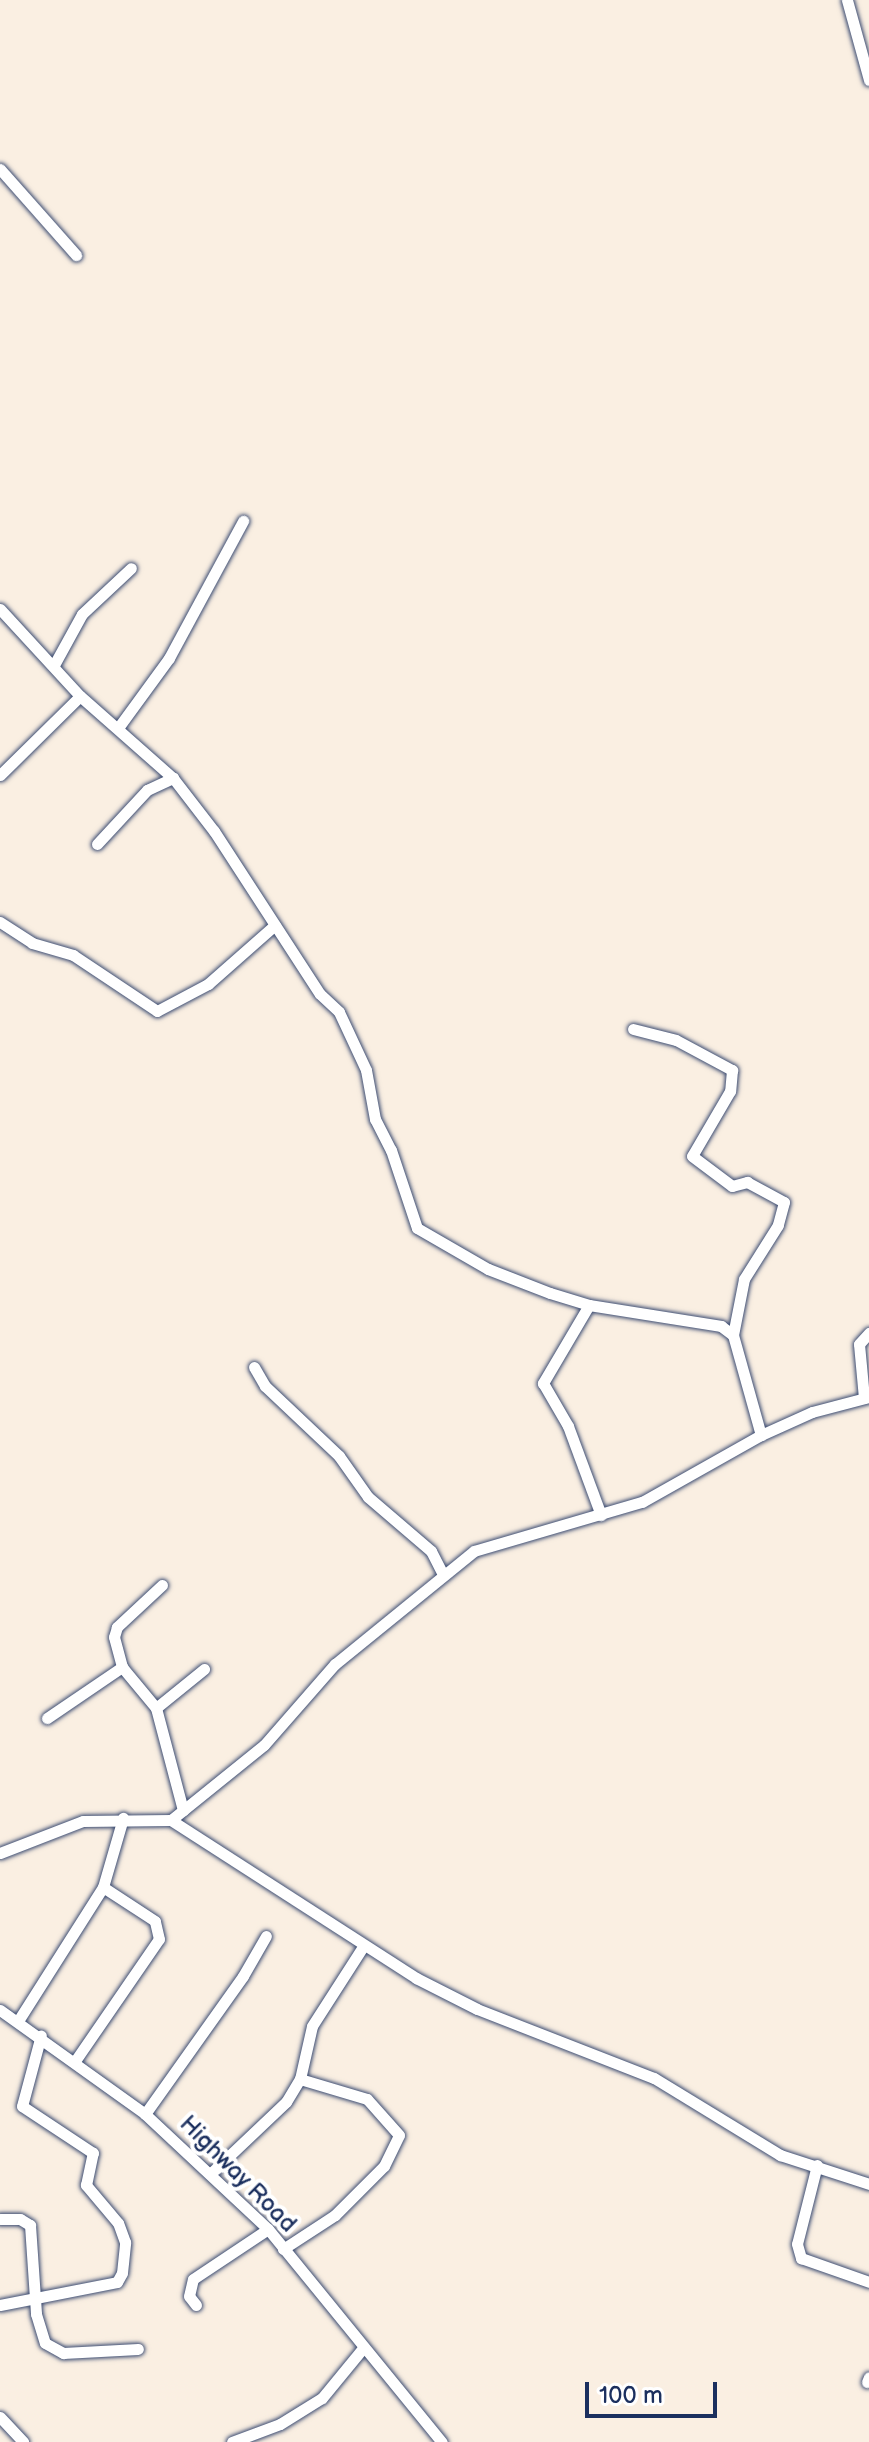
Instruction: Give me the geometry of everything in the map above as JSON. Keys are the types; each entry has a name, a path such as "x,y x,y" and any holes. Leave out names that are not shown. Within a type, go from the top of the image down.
{"street":[{"path":"847,0 869,80"},
{"path":"0,169 76,255"},
{"path":"118,728 169,658 243,521"},
{"path":"54,665 82,614 131,568"},
{"path":"0,609 80,696 173,778 352,1038 366,1070 375,1119 391,1150 417,1228 488,1269 589,1305 697,1320 733,1335"},
{"path":"0,775 80,696"},
{"path":"97,844 147,790 173,778"},
{"path":"0,922 32,943 73,955 157,1011 208,984 275,925"},
{"path":"633,1029 676,1040 732,1070 730,1091 692,1156 732,1186 747,1182 784,1202 778,1225 744,1279 733,1335 761,1435"},
{"path":"589,1305 543,1383 568,1426 601,1515"},
{"path":"171,1820 244,1764 335,1664 442,1573 474,1551 642,1502 761,1435 812,1412 867,1397 859,1344 869,1333"},
{"path":"254,1367 265,1386 339,1456 368,1497 431,1551 442,1573"},
{"path":"162,1585 117,1627 114,1637 122,1667 156,1708 183,1810"},
{"path":"47,1718 122,1667"},
{"path":"156,1708 204,1669"},
{"path":"18,2021 103,1887 123,1818"},
{"path":"0,1853 83,1821 123,1818 171,1820 364,1945 477,2009 654,2078 749,2139 780,2155 869,2184"},
{"path":"75,2061 159,1939 155,1921 103,1887"},
{"path":"145,2114 243,1976 266,1936"},
{"path":"210,2174 286,2102 300,2079 312,2026 364,1945"},
{"name":"Highway Road","path":"0,2010 41,2035 145,2114 268,2229 442,2442"},
{"path":"0,2305 117,2282 125,2242 118,2223 86,2185 93,2153 22,2106 41,2035"},
{"path":"283,2249 335,2215 384,2166 399,2135 367,2099 300,2079"},
{"path":"817,2165 797,2244 801,2258 869,2282"},
{"path":"0,2219 20,2219 30,2225 35,2299 45,2343 63,2353 138,2349"},
{"path":"196,2305 189,2296 193,2279 268,2229"},
{"path":"232,2442 280,2424 322,2398 363,2348"},
{"path":"3,2424 23,2442"}]}
